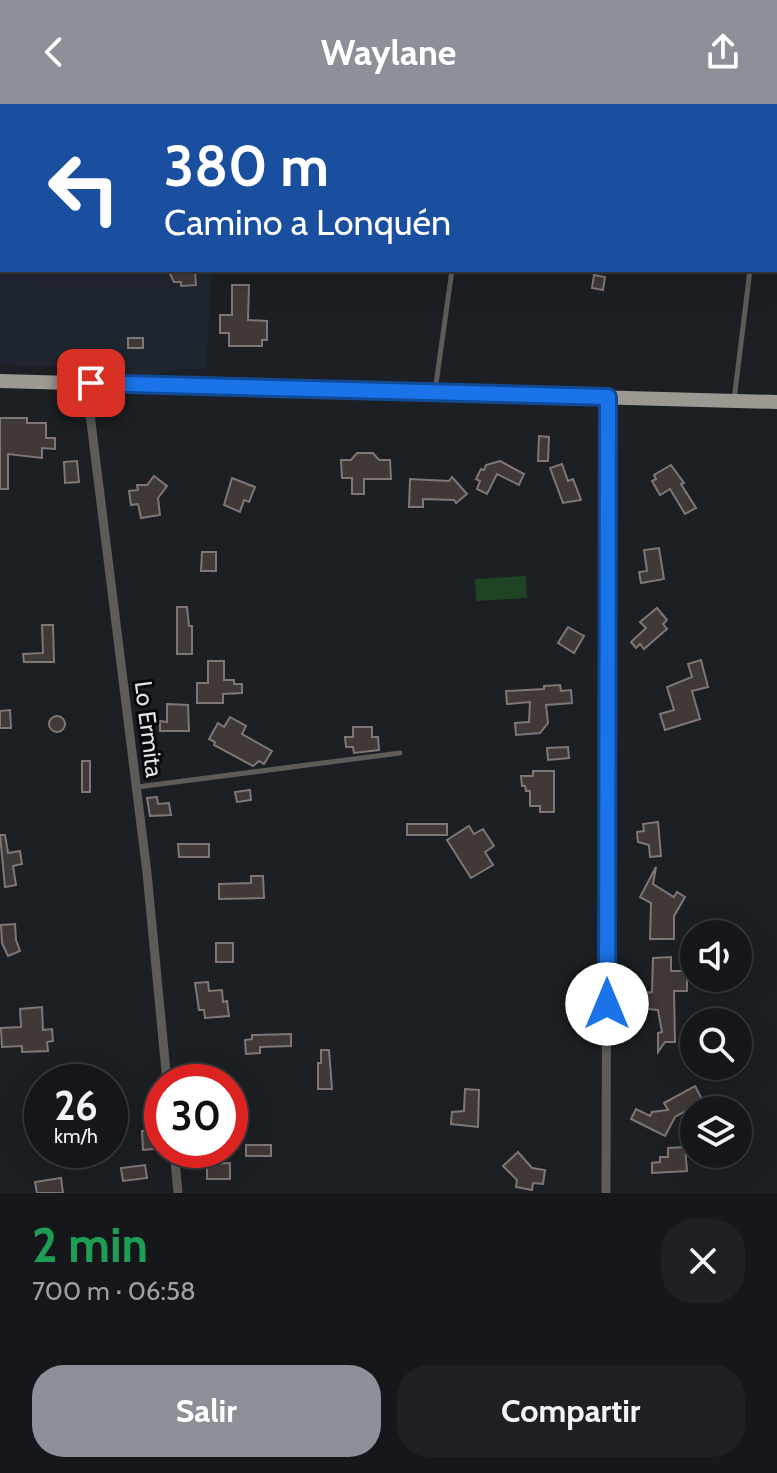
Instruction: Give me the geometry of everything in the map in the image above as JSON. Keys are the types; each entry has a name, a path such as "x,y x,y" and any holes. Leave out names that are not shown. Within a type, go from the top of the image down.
{"main road":[{"path":"0,381 777,402"}],"street":[{"name":"Lo Ermita","path":"86,382 136,787 165,1064"},
{"path":"606,1193 608,397"},
{"path":"176,1168 178,1193"}],"lane":[{"path":"435,392 452,272"},
{"path":"734,401 750,272"},
{"path":"136,787 400,753"}],"shaded area":[{"path":"0,272 212,272 206,369 178,369 154,375 123,374 103,367 0,365"}],"green space":[{"path":"526,576 527,598 476,601 475,579"}],"building":[{"path":"169,272 195,272 196,285 181,286 181,282 174,282"},
{"path":"594,275 605,277 603,290 592,288"},
{"path":"232,285 249,285 248,320 267,321 267,340 262,340 262,346 229,346 229,333 220,333 220,315 232,315"},
{"path":"128,338 143,338 143,348 128,348"},
{"path":"0,418 27,418 27,423 46,423 46,438 55,438 55,449 42,448 42,458 8,454 8,489 0,489"},
{"path":"539,436 549,437 548,461 538,461"},
{"path":"357,453 373,453 379,460 390,460 391,479 364,479 364,494 352,494 352,478 342,478 341,460 351,460"},
{"path":"77,461 79,482 65,483 64,462"},
{"path":"500,461 524,474 519,485 497,474 487,494 477,489 480,481 476,479 481,469"},
{"path":"562,464 568,481 573,479 581,500 563,503 550,468"},
{"path":"671,465 696,508 685,514 670,489 660,495 652,481 656,479 654,475"},
{"path":"154,476 167,486 158,498 160,515 141,518 138,504 131,505 129,491 138,490 137,485 147,485"},
{"path":"452,477 467,494 456,503 454,500 423,499 423,507 409,507 410,479 449,481"},
{"path":"232,478 255,487 249,502 244,500 240,512 224,505"},
{"path":"659,548 664,579 641,583 639,572 647,571 644,550"},
{"path":"202,552 216,552 216,571 201,571"},
{"path":"177,607 187,607 189,626 192,626 192,654 177,654"},
{"path":"657,608 667,620 663,624 667,629 644,649 640,644 636,648 631,642 646,628 640,622"},
{"path":"42,625 53,625 54,662 24,662 23,654 43,653"},
{"path":"568,627 584,636 574,653 558,643"},
{"path":"701,660 708,687 692,691 700,719 665,730 660,714 674,710 667,687 692,677 688,664"},
{"path":"208,661 224,661 224,680 242,684 242,693 223,694 223,703 197,703 197,683 208,683"},
{"path":"560,685 561,691 571,690 572,703 546,705 548,723 540,733 516,735 515,723 529,722 530,702 507,704 506,691"},
{"path":"167,704 188,705 189,731 160,731 160,721 167,722"},
{"path":"10,710 11,728 0,728 0,711"},
{"path":"54,716 60,716 65,724 63,730 54,732 49,727 49,721"},
{"path":"230,717 246,726 242,734 272,751 264,764 259,761 253,766 214,745 215,742 209,739 218,723 224,727"},
{"path":"353,727 372,727 372,737 378,737 379,750 354,753 353,747 346,747 345,737 353,737"},
{"path":"568,747 569,758 548,760 547,748"},
{"path":"82,761 90,761 90,792 82,792"},
{"path":"533,771 554,771 554,812 540,812 540,806 530,806 530,791 522,786 521,776 533,776"},
{"path":"250,790 251,800 237,802 235,792"},
{"path":"157,797 158,804 169,803 171,815 150,816 147,798"},
{"path":"658,822 661,856 650,857 649,845 638,842 637,832 644,831 643,824"},
{"path":"407,824 447,824 447,835 407,835"},
{"path":"469,826 474,834 483,829 494,846 485,852 493,865 471,878 447,840"},
{"path":"0,835 5,835 8,853 20,851 22,864 13,866 16,885 5,887"},
{"path":"178,844 209,844 209,857 179,857"},
{"path":"656,867 653,884 674,897 677,892 685,897 674,916 674,939 650,939 651,903 640,897"},
{"path":"251,876 263,876 264,898 219,899 219,884 251,883"},
{"path":"15,924 20,951 8,956 2,943 1,925"},
{"path":"216,943 233,943 233,962 216,962"},
{"path":"671,957 671,971 680,971 680,991 674,991 675,1042 665,1042 658,1052 658,1033 662,1032 658,1010 628,1007 627,995 652,992 653,958"},
{"path":"208,982 209,991 222,990 229,1016 205,1018 204,1010 199,1010 195,983"},
{"path":"42,1007 43,1030 52,1029 53,1041 47,1042 48,1051 22,1052 22,1046 2,1047 1,1028 21,1027 20,1009"},
{"path":"291,1034 291,1046 260,1047 260,1053 246,1054 245,1040 252,1039 252,1035"},
{"path":"321,1050 329,1050 332,1089 318,1089"},
{"path":"695,1086 700,1096 680,1096 680,1114 675,1117 665,1136 631,1119 636,1109 650,1116 652,1112 668,1110 664,1103"},
{"path":"465,1089 479,1090 478,1127 451,1124 452,1112 464,1111"},
{"path":"248,1145 271,1145 271,1156 248,1156"},
{"path":"680,1147 680,1168 687,1168 687,1171 652,1173 652,1163 660,1162 660,1157 668,1157 668,1148"},
{"path":"518,1152 532,1168 545,1170 543,1184 533,1183 532,1190 516,1187 517,1180 503,1166"},
{"path":"144,1165 147,1178 123,1181 121,1168"},
{"path":"207,1168 230,1168 230,1179 207,1179"},
{"path":"61,1178 63,1193 37,1193 35,1182"}],"route":[{"path":"91,383 608,397 607,1004"}]}
